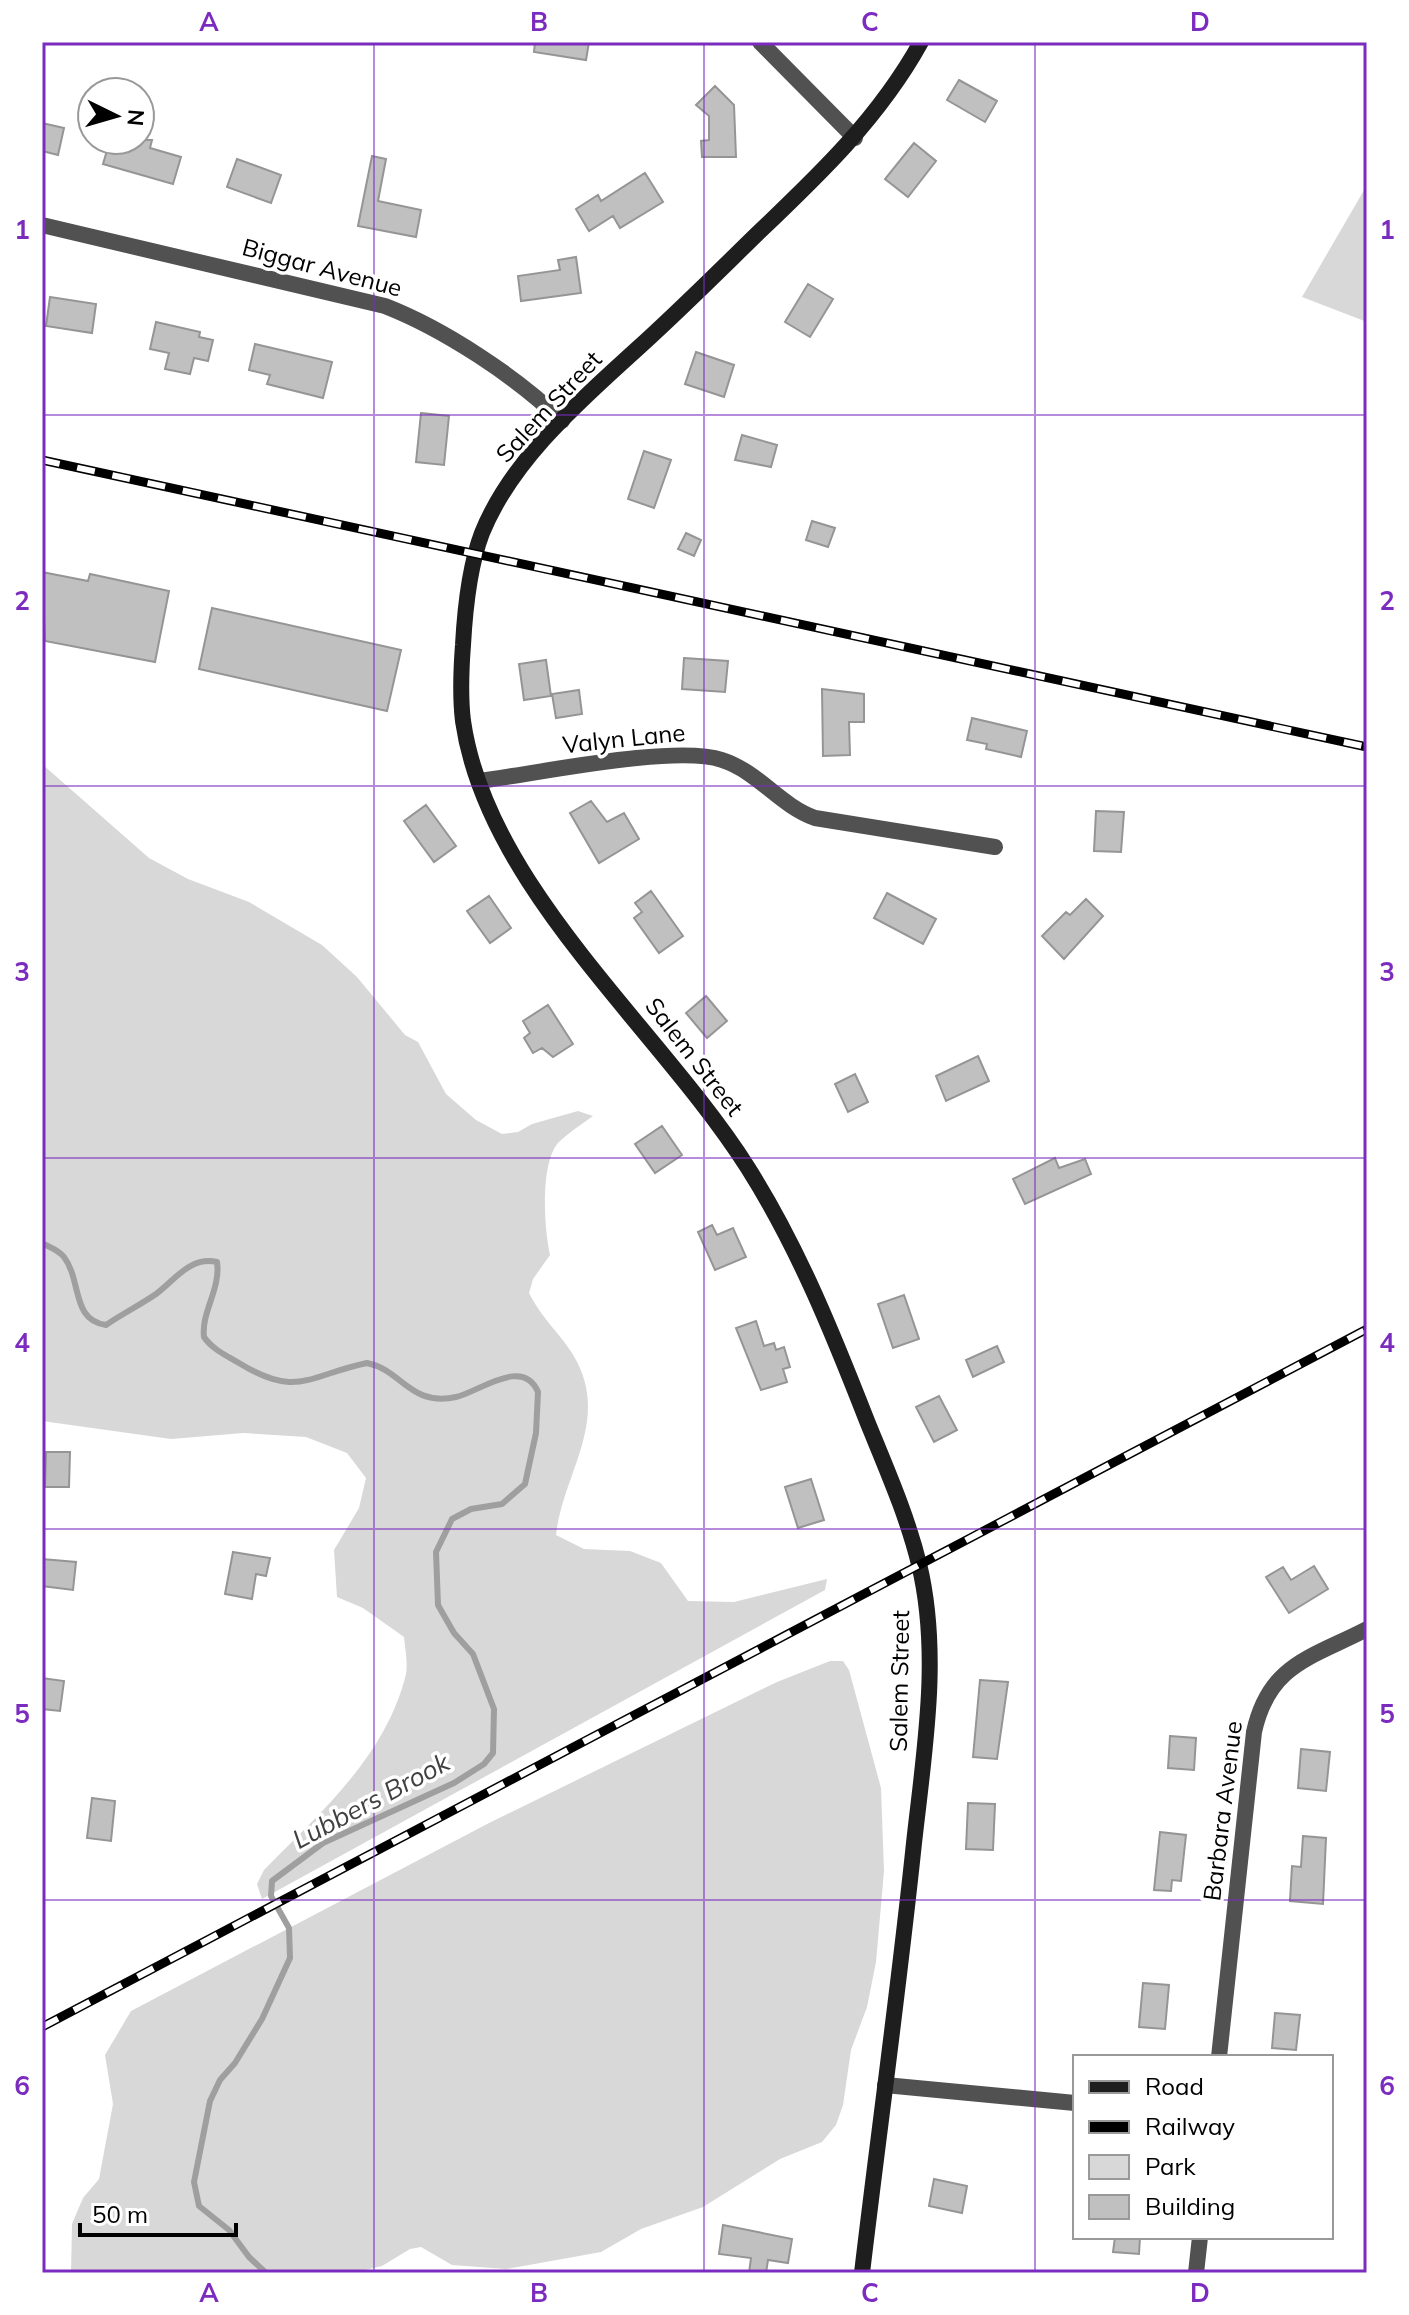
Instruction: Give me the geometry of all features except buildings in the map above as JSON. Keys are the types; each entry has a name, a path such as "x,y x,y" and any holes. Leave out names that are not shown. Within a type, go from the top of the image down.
{"street":[{"path":"760,42 855,138"},
{"name":"Salem Street","path":"862,2273 928,1698 925,1599 912,1539 842,1357 780,1221 698,1097 543,901 510,848 479,781 464,726 461,688 464,629 476,554 484,529 501,498 562,421 855,138 895,87 921,42"},
{"name":"Biggar Avenue","path":"42,225 385,306 422,323 486,363 562,421"},
{"name":"Valyn Lane","path":"479,781 655,757 702,755 748,771 788,805 815,818 995,847"},
{"name":"Barbara Avenue","path":"1219,2055 1254,1732 1263,1698 1291,1669 1367,1629"},
{"path":"885,2085 1073,2103"},
{"path":"1196,2273 1200,2239"}],"green space":[{"path":"1367,185 1367,322 1302,297"},
{"path":"42,764 149,858 188,879 249,902 322,945 357,977 405,1035 418,1042 446,1094 476,1120 502,1134 518,1132 532,1124 578,1111 593,1116 562,1139 552,1153 545,1197 550,1255 533,1279 529,1293 572,1353 583,1377 588,1400 582,1445 560,1512 556,1535 584,1549 630,1551 661,1563 688,1601 734,1602 827,1579 825,1590 262,1899 257,1884 264,1870 349,1781 383,1731 406,1674 404,1637 363,1608 337,1597 334,1550 359,1508 366,1478 347,1453 306,1437 243,1433 171,1439 42,1421"},
{"path":"830,1661 843,1661 849,1670 881,1788 884,1871 876,1962 867,2007 851,2050 843,2105 836,2125 822,2142 780,2159 703,2207 641,2229 601,2252 506,2269 452,2265 421,2247 410,2249 382,2266 352,2273 71,2273 72,2224 83,2198 99,2179 113,2104 105,2055 131,2011 489,1823 777,1682"}],"waterway":[{"name":"Lubbers Brook","path":"42,1243 64,1257 87,1316 106,1325 156,1294 191,1266 199,1262 217,1262 216,1282 205,1319 204,1337 225,1355 275,1380 303,1381 367,1363 428,1397 456,1397 512,1376 531,1382 538,1392 536,1433 525,1484 502,1504 471,1509 452,1519 436,1552 438,1605 454,1633 473,1654 494,1709 493,1753 484,1764 454,1783 323,1843 272,1881 271,1896 289,1928 290,1958 262,2019 235,2063 220,2080 210,2101 194,2182 199,2206 229,2230 249,2257 266,2273"}],"railway":[{"path":"42,460 1367,747"},
{"path":"42,2027 1367,1329"}]}
